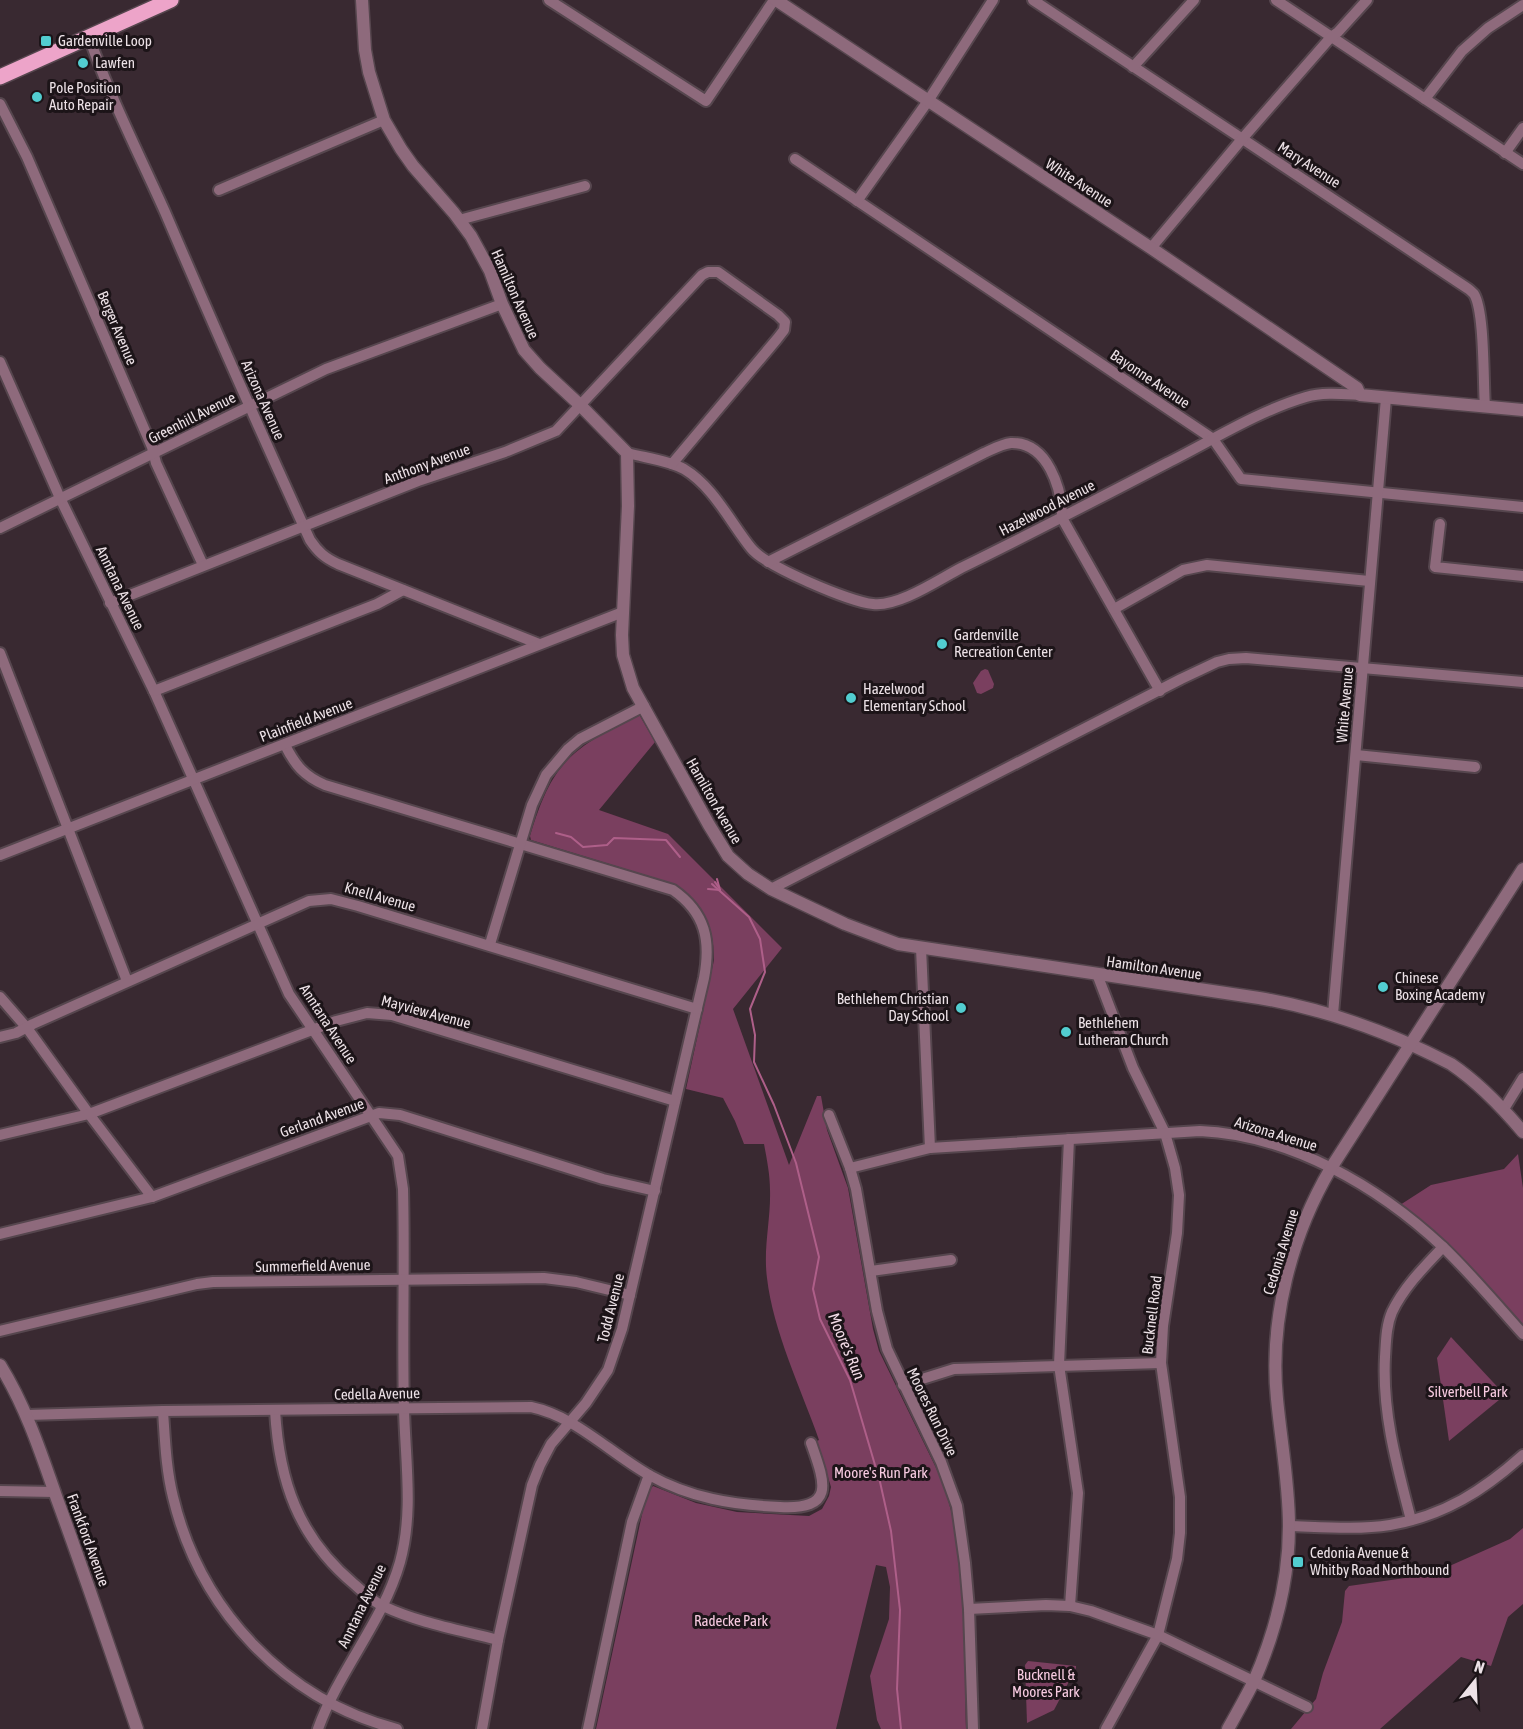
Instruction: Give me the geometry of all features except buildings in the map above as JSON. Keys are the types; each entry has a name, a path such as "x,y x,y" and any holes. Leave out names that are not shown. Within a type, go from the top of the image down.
{"main road":[{"path":"0,77 171,0"}],"street":[{"name":"Hamilton Avenue","path":"362,0 365,50 369,72 384,120 412,165 459,220 484,259 524,350 627,453 628,506 623,655 633,688 728,856 748,874 771,889 874,936 898,944 1281,1001 1333,1014 1445,1061 1468,1075 1504,1109 1523,1132"},
{"path":"549,0 706,102 775,0"},
{"name":"White Avenue","path":"775,0 1151,248 1357,388 1360,395"},
{"path":"857,201 928,101 993,0"},
{"name":"Mary Avenue","path":"1033,0 1451,276 1473,294 1481,331 1485,407"},
{"path":"1133,67 1194,0"},
{"path":"1276,0 1523,164"},
{"path":"1151,248 1242,139 1366,0"},
{"path":"1425,99 1462,51 1488,28 1523,5"},
{"name":"Arizona Avenue","path":"89,37 108,87 248,406 315,548 326,558 539,644"},
{"name":"Berger Avenue","path":"0,104 27,157 152,447 153,455 203,566"},
{"path":"219,190 384,120"},
{"path":"1505,153 1523,128"},
{"name":"Bayonne Avenue","path":"795,159 1213,439 1241,479 1523,507"},
{"path":"459,220 585,186"},
{"name":"Anthony Avenue","path":"110,603 418,481 546,436 555,431 702,275 708,272 718,272 778,315 785,322 785,326 777,339 672,464"},
{"name":"Greenhill Avenue","path":"0,528 326,369 502,304"},
{"name":"Anntana Avenue","path":"0,362 60,498 154,691 289,994 398,1156 400,1164 404,1234 402,1280 408,1518 405,1543 399,1564 381,1606 328,1703 318,1729"},
{"name":"Hazelwood Avenue","path":"627,453 672,464 691,474 716,498 752,550 768,562 861,602 881,605 910,595 1250,419 1306,397 1334,393 1523,410"},
{"name":"White Avenue","path":"1333,1014 1386,398"},
{"path":"768,562 984,453 1010,443 1023,445 1037,453 1051,468 1061,497 1062,518 1160,691"},
{"path":"1440,524 1435,567 1523,576"},
{"path":"1114,609 1183,570 1207,565 1369,581"},
{"path":"154,691 378,604 403,590"},
{"name":"Plainfield Avenue","path":"0,855 623,612"},
{"path":"0,653 127,981"},
{"path":"771,889 1202,669 1229,659 1246,658 1523,682"},
{"path":"490,944 520,844 538,791 546,775 568,749 580,739 644,706"},
{"name":"Todd Avenue","path":"285,745 296,764 312,779 667,888 692,906 706,936 708,953 697,1009 622,1329 608,1370 586,1403 551,1444 532,1485 498,1640 482,1729"},
{"path":"1356,755 1475,767"},
{"name":"Cedonia Avenue","path":"1228,1729 1254,1681 1278,1610 1287,1558 1289,1526 1287,1490 1276,1399 1275,1352 1285,1281 1294,1252 1313,1203 1331,1168 1523,869"},
{"name":"Knell Avenue","path":"0,1037 16,1033 127,981 309,901 331,899 490,944 697,1009"},
{"path":"921,948 930,1148"},
{"name":"Bucknell Road","path":"1097,974 1133,1068 1166,1133 1178,1183 1179,1209 1174,1261 1163,1326 1161,1363 1179,1482 1181,1515 1178,1558 1158,1635 1106,1729"},
{"path":"0,997 27,1028 152,1197"},
{"name":"Mayview Avenue","path":"0,1135 89,1114 355,1014 367,1013 392,1015 675,1101"},
{"path":"1504,1109 1523,1078"},
{"name":"Gerland Avenue","path":"0,1234 152,1197 370,1115 388,1113 572,1169 655,1191"},
{"name":"Moores Run Drive","path":"829,1115 850,1168 886,1349 940,1462 957,1506 969,1609 973,1729"},
{"name":"Arizona Avenue","path":"850,1168 930,1148 1200,1131 1239,1136 1274,1146 1331,1168 1386,1202 1443,1247 1523,1334"},
{"path":"1069,1139 1059,1365 1078,1493 1070,1606"},
{"path":"1412,1520 1391,1442 1386,1409 1384,1381 1387,1334 1391,1314 1398,1301 1416,1276 1443,1247"},
{"path":"871,1271 951,1260"},
{"name":"Summerfield Avenue","path":"0,1332 197,1284 544,1278 576,1282 630,1295"},
{"path":"903,1385 951,1369 1161,1363"},
{"name":"Frankford Avenue","path":"0,1365 27,1416 137,1729"},
{"name":"Cedella Avenue","path":"27,1416 163,1411 520,1407 542,1410 568,1422 649,1475 704,1498 752,1506 797,1508 815,1503 822,1490 820,1472 811,1443"},
{"path":"275,1410 281,1468 296,1509 320,1549 333,1565 381,1606 418,1619 498,1640"},
{"path":"163,1411 167,1472 174,1500 190,1549 218,1601 265,1657 288,1677 328,1703 360,1717 397,1729"},
{"path":"1289,1526 1391,1525 1429,1515 1477,1492 1495,1480 1523,1455"},
{"path":"588,1729 632,1522 649,1475"},
{"path":"0,1491 55,1492"},
{"path":"969,1609 1028,1605 1070,1606 1111,1617 1158,1635 1307,1707"}],"green space":[{"path":"985,669 988,670 994,684 993,688 981,694 977,693 973,683"},
{"path":"635,716 640,716 655,742 599,810 668,834 782,948 733,1009 789,1165 817,1096 821,1096 827,1130 848,1188 879,1351 939,1474 949,1503 961,1566 965,1633 966,1729 881,1729 877,1720 870,1676 889,1619 890,1587 886,1567 876,1565 836,1729 596,1729 644,1505 653,1486 696,1503 737,1512 809,1516 822,1509 831,1487 817,1441 819,1440 788,1360 770,1298 766,1256 770,1184 764,1144 744,1144 723,1098 686,1089 714,960 708,923 697,905 668,882 531,840 530,836 538,811 555,775 579,750"},
{"path":"1518,1154 1523,1188 1523,1327 1400,1205 1431,1185 1504,1169"},
{"name":"Silverbell Park","path":"1451,1337 1505,1395 1449,1441 1437,1358"},
{"path":"1523,1528 1523,1604 1508,1617 1491,1666 1461,1657 1380,1729 1291,1729 1316,1699 1342,1622 1345,1591 1349,1586 1436,1572 1510,1539"},
{"name":"Bucknell & Moores Park","path":"1028,1661 1076,1666 1076,1668 1054,1710 1027,1723 1025,1665"}],"waterway":[{"path":"556,833 571,837 583,847 607,845 614,838 666,840 680,857"},
{"name":"Moore's Run","path":"717,879 720,890"},
{"name":"Moore's Run","path":"715,882 719,888"},
{"name":"Moore's Run","path":"712,884 749,917 760,939 765,972 750,1009 755,1035 754,1062 774,1105 796,1163 819,1257 813,1289 820,1319 850,1380 880,1482 891,1531 900,1610 897,1689 901,1729"},
{"name":"Moore's Run","path":"708,889 720,890"}],"place":[{"name":"Gardenville Loop","path":"46,41"},
{"name":"Lawfen","path":"83,63"},
{"name":"Pole Position Auto Repair","path":"37,97"},
{"name":"Gardenville Recreation Center","path":"942,644"},
{"name":"Hazelwood Elementary School","path":"851,698"},
{"name":"Chinese Boxing Academy","path":"1383,987"},
{"name":"Bethlehem Christian Day School","path":"961,1008"},
{"name":"Bethlehem Lutheran Church","path":"1066,1032"},
{"name":"Cedonia Avenue & Whitby Road Northbound","path":"1298,1562"}],"park label":[{"name":"Moore's Run Park","path":"881,1473"},
{"name":"Radecke Park","path":"731,1621"}]}
